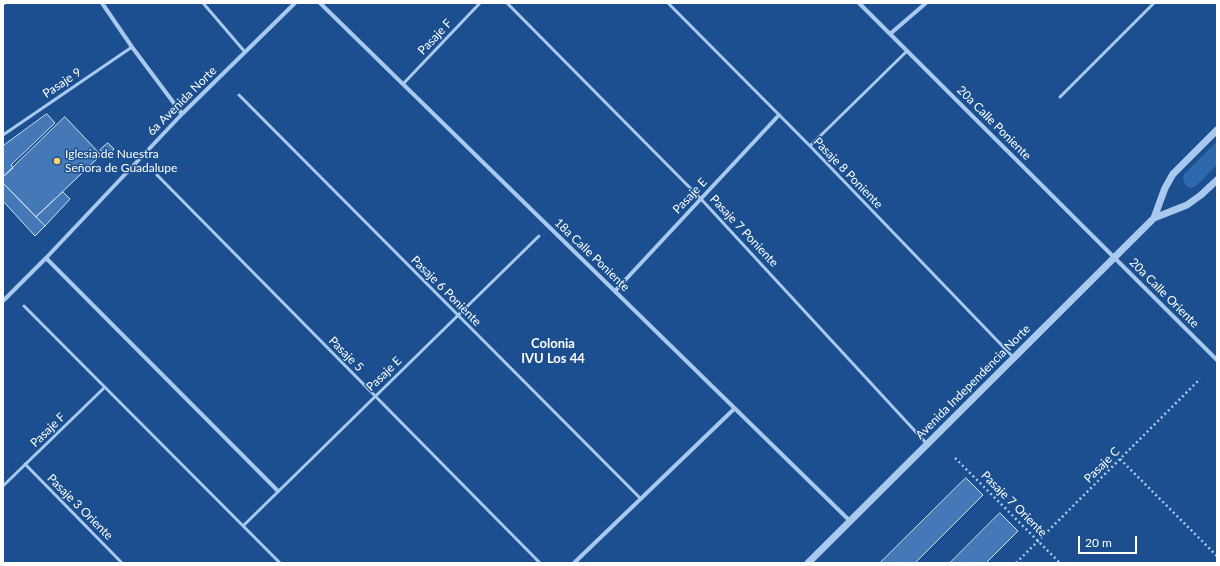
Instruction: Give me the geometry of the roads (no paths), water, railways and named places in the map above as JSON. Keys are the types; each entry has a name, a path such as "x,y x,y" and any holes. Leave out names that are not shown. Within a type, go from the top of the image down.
{"street":[{"path":"102,3 132,47 182,114"},
{"name":"6a Avenida Norte","path":"3,301 46,258 182,114 295,3"},
{"name":"18a Calle Poniente","path":"320,3 850,521"},
{"name":"20a Calle Poniente","path":"859,3 1114,257"},
{"path":"890,34 926,3"},
{"name":"Pasaje E","path":"615,291 779,115"},
{"name":"Avenida Independencia Norte","path":"1154,218 1165,188 1173,174 1217,130"},
{"name":"Avenida Independencia Norte","path":"808,563 1154,218 1187,205 1201,195 1217,180"},
{"name":"20a Calle Oriente","path":"1114,257 1217,360"},
{"path":"46,258 278,491"},
{"path":"574,563 734,409"}],"lane":[{"path":"203,3 245,52"},
{"name":"Pasaje F","path":"404,84 480,3"},
{"name":"Pasaje 7 Poniente","path":"507,3 702,198 928,444"},
{"name":"Pasaje 8 Poniente","path":"668,3 810,146 1014,357"},
{"path":"1060,97 1154,3"},
{"name":"Pasaje 9","path":"3,135 132,47"},
{"path":"810,146 907,50"},
{"name":"Pasaje 6 Poniente","path":"239,95 641,499"},
{"name":"Pasaje 5","path":"158,175 540,563"},
{"name":"Pasaje E","path":"243,526 539,236"},
{"path":"24,306 280,563"},
{"name":"Pasaje F","path":"3,486 105,387"},
{"name":"Pasaje 3 Oriente","path":"25,464 122,563"}],"place":[{"name":"Iglesia de Nuestra Señora de Guadalupe","path":"57,161"}],"district":[{"name":"Colonia IVU Los 44","path":"553,352"}]}
